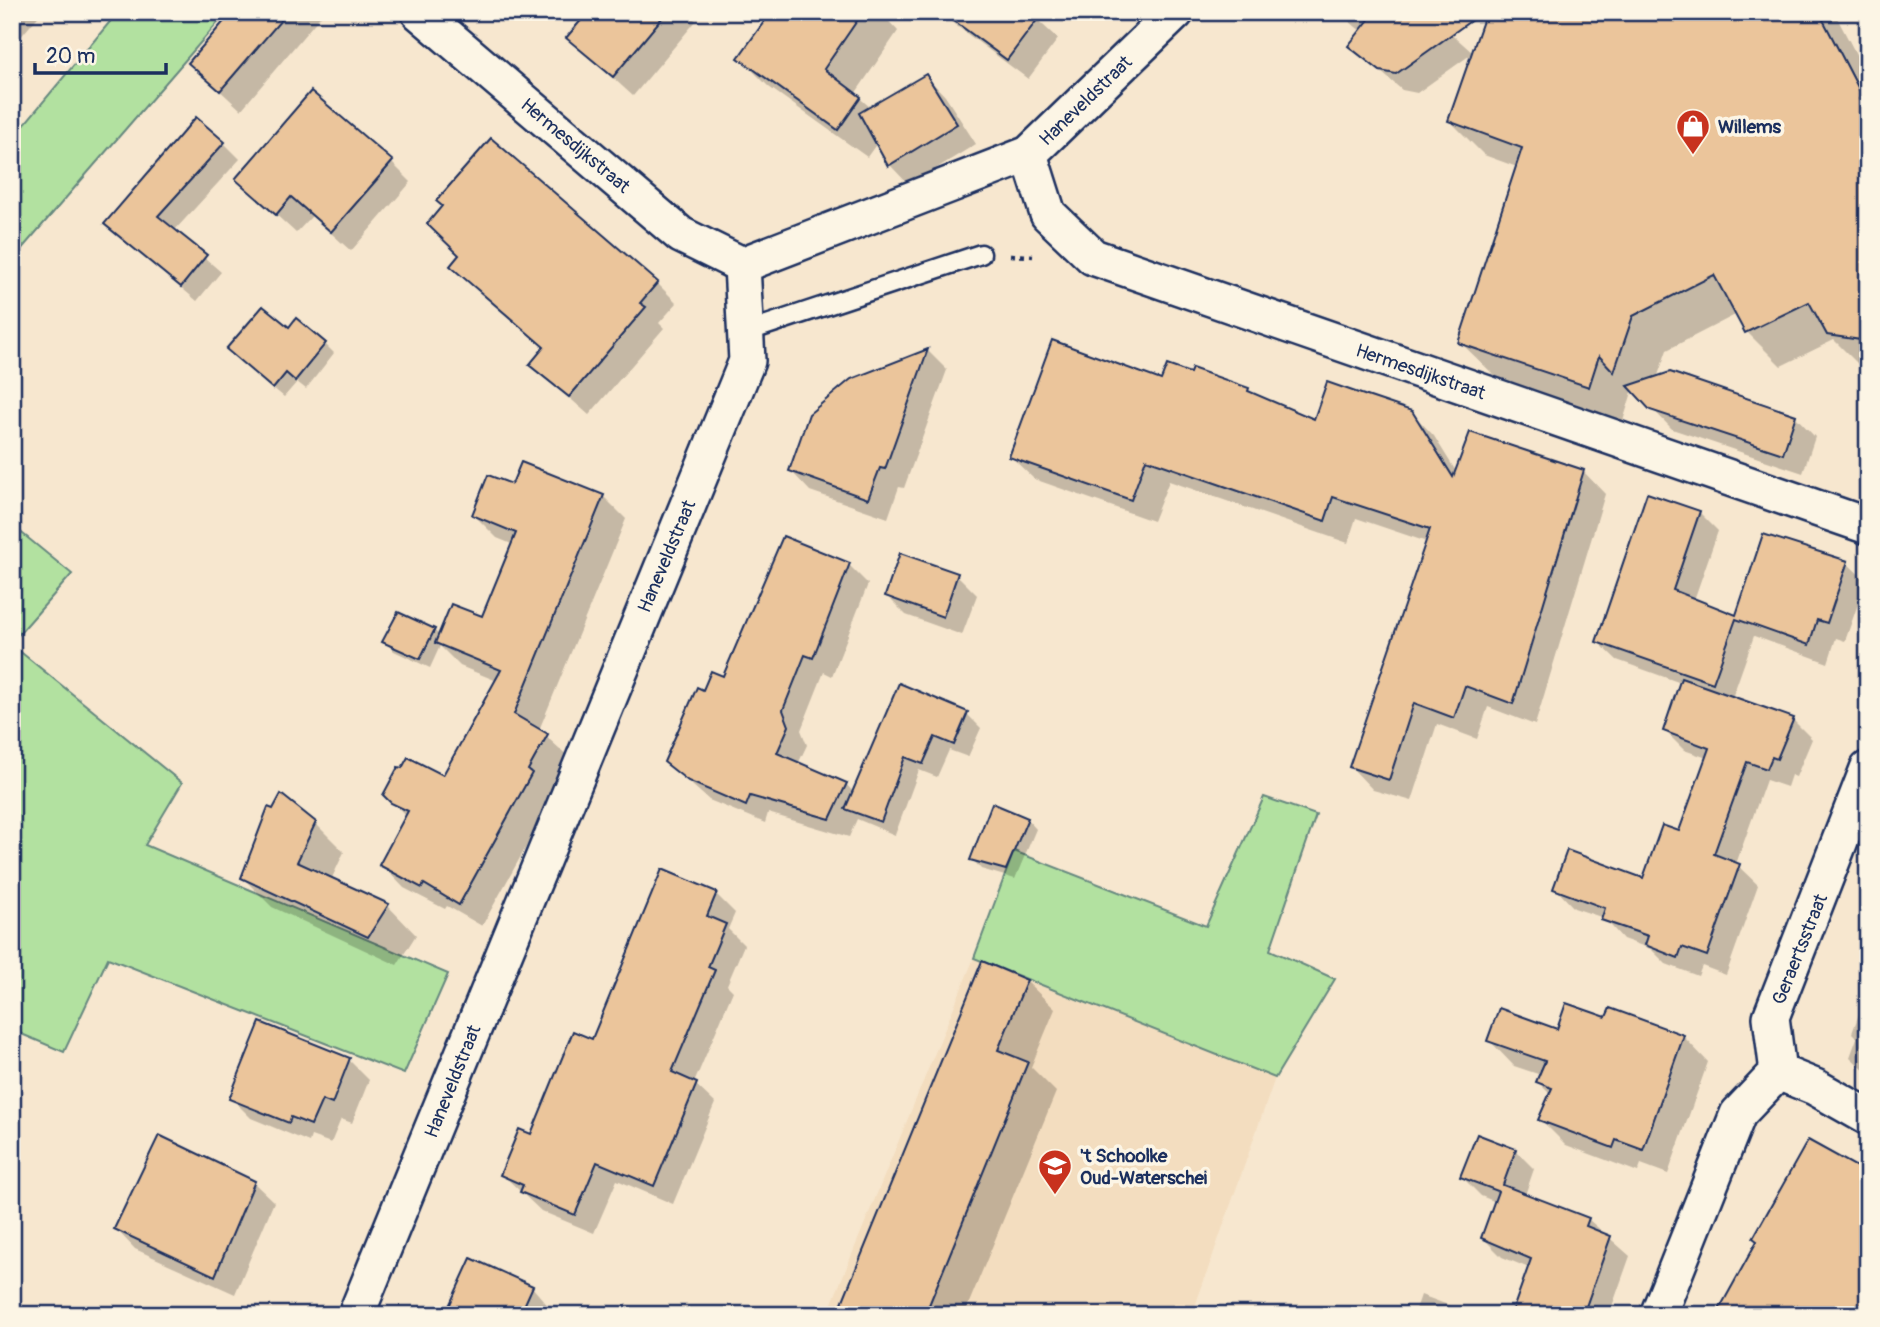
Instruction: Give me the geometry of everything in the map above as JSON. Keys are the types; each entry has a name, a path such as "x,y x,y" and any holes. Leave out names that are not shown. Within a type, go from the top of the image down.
{"street":[{"name":"Hermesdijkstraat","path":"419,12 681,235 742,265"},
{"name":"Haneveldstraat","path":"356,1315 747,361 742,265 1029,154 1176,12"},
{"name":"Hermesdijkstraat","path":"1029,154 1048,214 1093,257 1868,526"},
{"name":"Geraertsstraat","path":"1778,1072 1772,1017 1868,769"},
{"path":"1658,1315 1738,1114 1778,1072 1815,1087 1868,1117"}],"lane":[{"path":"746,332 981,254"}],"shaded area":[{"name":"'t Schoolke Oud-Waterschei","path":"974,958 1275,1078 1192,1315 827,1315"}],"green space":[{"path":"118,12 227,12 12,260 12,139"},
{"path":"12,525 72,574 12,642"},
{"path":"12,645 182,783 145,845 448,974 404,1074 108,958 64,1052 12,1030"},
{"path":"1264,797 1316,815 1270,950 1335,979 1275,1078 974,958 1014,851 1206,926"}],"building":[{"path":"232,12 288,12 220,91 188,63"},
{"path":"588,12 667,12 613,77 566,38"},
{"path":"771,12 863,12 824,69 861,97 838,130 738,58"},
{"path":"942,12 1043,12 1007,60"},
{"path":"1375,12 1483,12 1396,74 1380,71 1348,46"},
{"name":"Willems","path":"1486,12 1819,12 1862,95 1859,99 1868,116 1868,341 1827,335 1809,302 1745,333 1714,275 1633,316 1614,372 1599,356 1589,387 1458,343 1522,148 1448,121"},
{"path":"926,74 957,124 888,166 859,113"},
{"path":"311,91 393,161 331,232 291,197 276,215 235,179"},
{"path":"196,117 225,142 158,216 207,255 181,287 104,224"},
{"path":"491,138 658,282 640,303 646,307 569,397 529,365 544,347 450,266 459,255 427,224 442,206 436,201"},
{"path":"263,306 289,327 296,318 326,343 295,381 286,373 273,389 226,349"},
{"path":"1052,340 1161,380 1167,365 1190,373 1192,368 1249,388 1248,391 1314,419 1327,382 1412,411 1453,477 1470,432 1584,470 1513,704 1465,686 1454,718 1414,703 1389,780 1349,767 1430,529 1333,497 1325,521 1146,459 1131,500 1009,457"},
{"path":"928,349 885,469 880,468 868,499 789,471 809,414 851,379"},
{"path":"1670,372 1796,415 1783,454 1650,410 1628,386"},
{"path":"521,462 604,495 514,714 548,734 528,770 532,773 459,905 424,884 422,888 379,865 408,811 391,803 383,795 398,767 402,768 408,757 443,775 501,670 435,643 451,604 482,616 516,533 472,515 488,475 512,484"},
{"path":"1647,493 1700,511 1673,590 1736,615 1763,534 1848,561 1827,623 1817,620 1809,645 1736,619 1713,683 1596,642"},
{"path":"783,536 850,563 813,658 805,655 783,710 789,726 777,753 847,783 830,819 750,796 746,806 688,781 664,762 697,687 703,690 711,671 723,676"},
{"path":"900,553 958,573 943,617 885,596"},
{"path":"398,612 435,629 420,659 382,642"},
{"path":"1681,678 1794,718 1777,759 1772,757 1767,769 1747,762 1714,854 1740,864 1707,956 1682,947 1678,958 1645,945 1648,936 1601,920 1605,908 1553,889 1567,850 1643,878 1662,825 1679,831 1709,748 1663,731"},
{"path":"899,683 968,712 954,745 935,737 923,764 905,757 881,822 845,809"},
{"path":"281,794 316,822 297,862 389,904 368,937 241,878 268,807 273,809"},
{"path":"992,803 1028,818 1006,870 970,860"},
{"path":"662,869 717,892 707,916 726,924 708,967 715,970 672,1072 697,1083 654,1186 597,1162 575,1215 520,1192 523,1185 500,1175 519,1129 531,1134 573,1031 592,1039"},
{"path":"982,961 1027,980 998,1050 1028,1062 925,1315 837,1315"},
{"path":"1566,1003 1606,1017 1610,1008 1684,1035 1643,1150 1616,1140 1613,1148 1538,1120 1552,1088 1536,1082 1545,1061 1487,1041 1499,1008 1557,1029"},
{"path":"260,1022 350,1058 332,1104 322,1100 311,1125 291,1117 289,1123 229,1099"},
{"path":"1477,1134 1516,1149 1503,1185 1589,1218 1586,1226 1611,1236 1583,1315 1511,1315 1531,1259 1481,1238 1498,1191 1460,1177"},
{"path":"159,1135 255,1181 215,1276 114,1229"},
{"path":"1808,1140 1868,1173 1868,1315 1716,1315 1757,1241 1753,1238"},
{"path":"471,1258 533,1286 520,1315 445,1315"}],"place":[{"name":"Willems","path":"1693,156"},
{"name":"'t Schoolke Oud-Waterschei","path":"1055,1196"}]}
